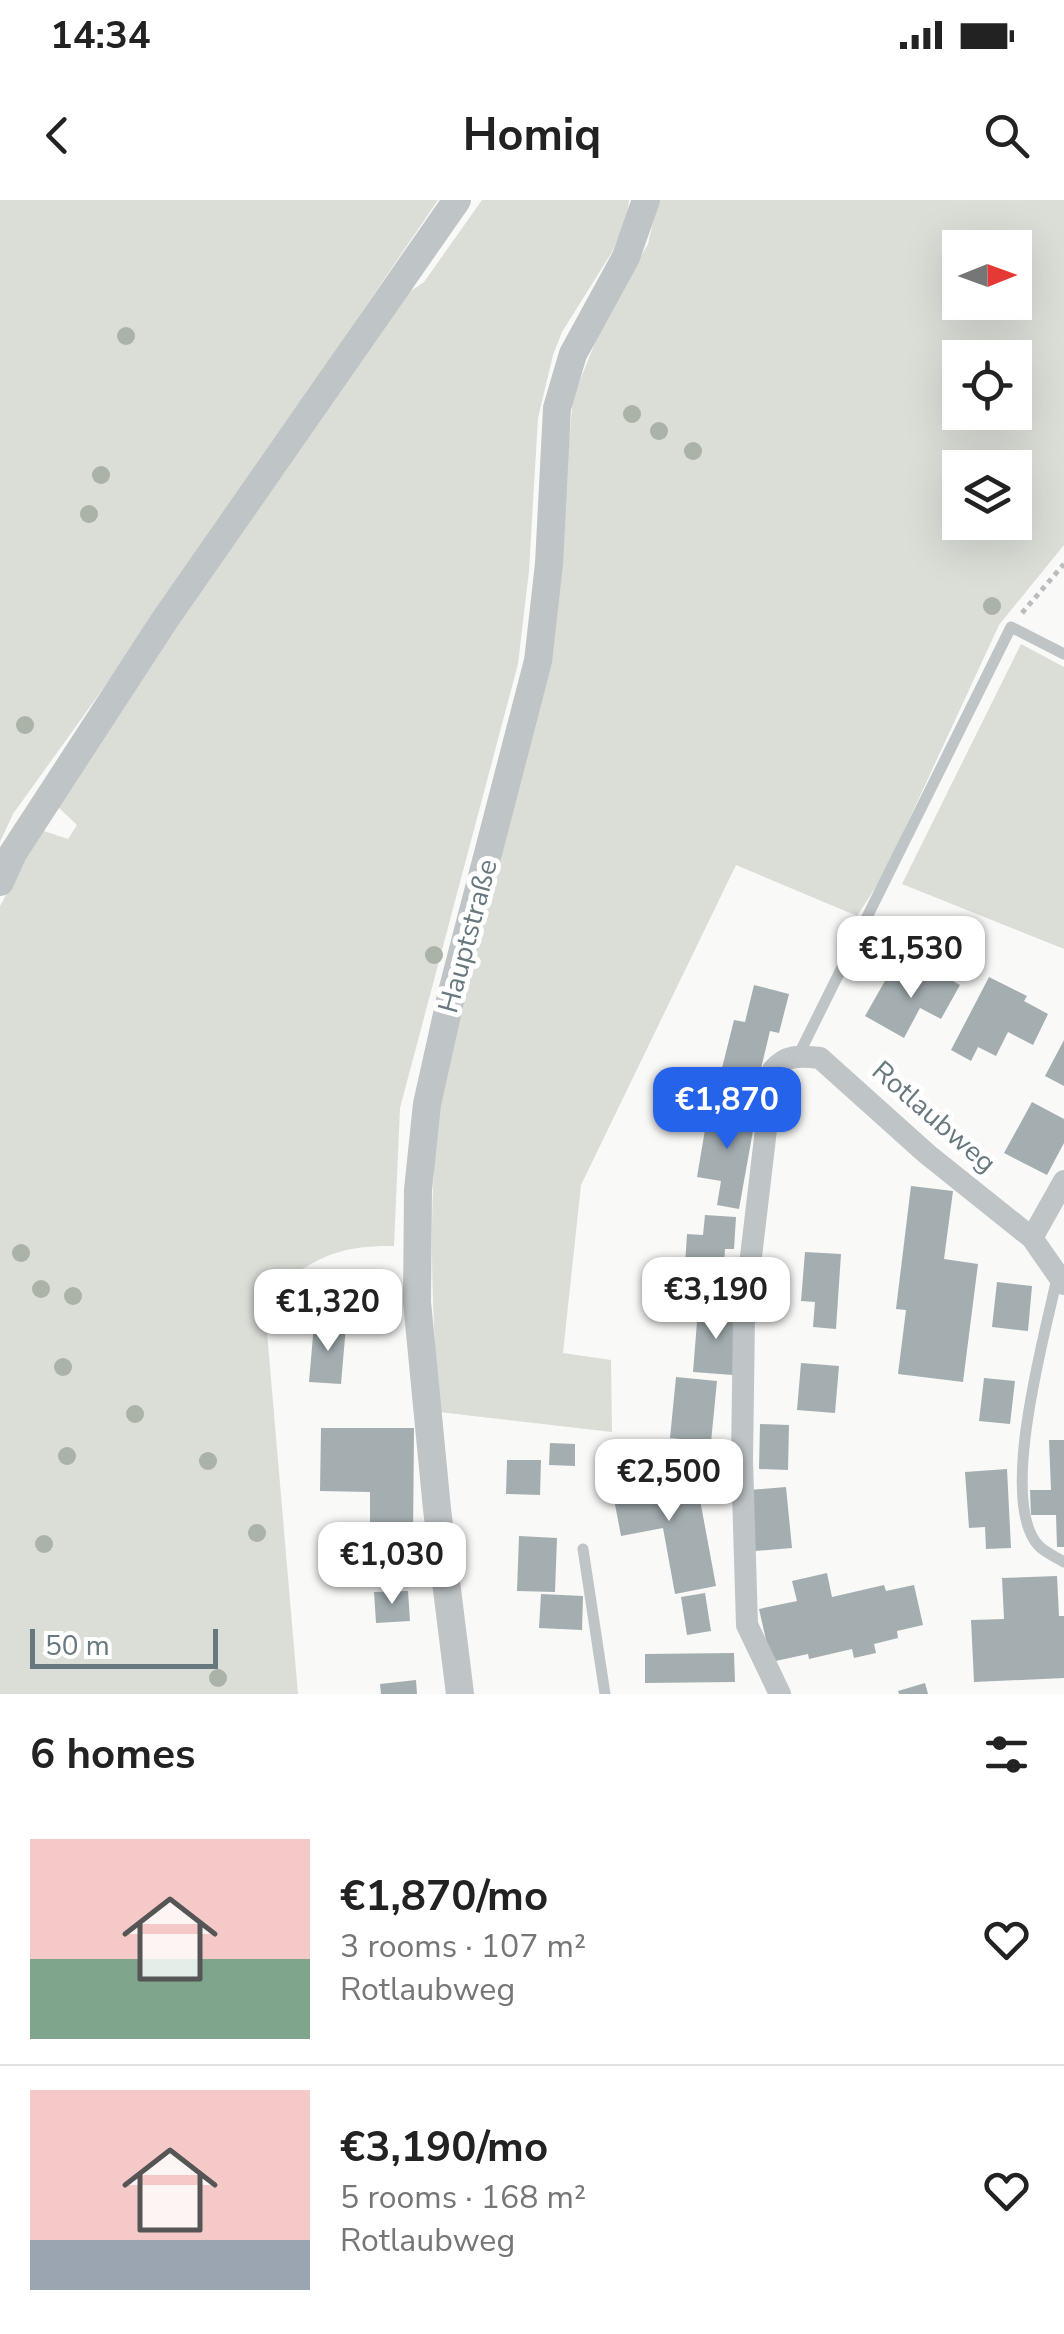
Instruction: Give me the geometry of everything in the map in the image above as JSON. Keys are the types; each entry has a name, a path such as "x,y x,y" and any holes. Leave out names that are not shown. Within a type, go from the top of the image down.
{"street":[{"path":"0,882 13,853 164,622 457,200"},
{"name":"Hauptstraße","path":"460,1694 417,1302 418,1190 427,1104 538,661 549,564 557,408 572,354 626,257 646,200"},
{"path":"780,1694 747,1625 742,1460 744,1316 773,1070 782,1060 798,1056"},
{"name":"Rotlaubweg","path":"798,1056 820,1058 928,1154 1032,1238 1061,1280"},
{"path":"1032,1238 1064,1181"}],"lane":[{"path":"798,1056 1011,627 1064,654"},
{"path":"1061,1280 1031,1398 1022,1463 1024,1519 1038,1546 1064,1562"},
{"path":"583,1549 605,1694"}],"path":[{"path":"1011,627 1064,564"}],"shaded area":[{"path":"0,200 438,200 153,619 13,814 0,842"},
{"path":"482,200 629,200 627,218 612,252 562,332 538,418 529,571 518,664 400,1108 394,1246 338,1252 296,1274 264,1297 298,1694 0,1694 0,906 41,830 68,839 77,825 55,804 403,296 424,282"},
{"path":"658,200 1064,200 1064,545 999,625 883,876 857,916 736,865 581,1185 563,1353 611,1360 612,1432 439,1412 433,1285 433,1202 443,1075 559,552 573,398 604,320 648,244"},
{"path":"1021,644 1064,667 1064,949 902,884"}],"building":[{"path":"929,967 960,985 941,1019 920,1008 904,1038 865,1016 890,972 918,988"},
{"path":"989,977 1027,996 1024,1001 1048,1014 1033,1045 1008,1032 996,1056 978,1047 971,1061 951,1050"},
{"path":"754,985 789,994 779,1033 770,1031 757,1085 720,1076 734,1020 745,1022"},
{"path":"1064,1040 1064,1086 1045,1076"},
{"path":"1032,1102 1064,1119 1064,1143 1047,1175 1004,1153"},
{"path":"709,1106 756,1114 739,1209 717,1205 721,1181 697,1177"},
{"path":"911,1186 953,1191 944,1259 978,1264 963,1382 898,1374 906,1310 896,1309"},
{"path":"705,1215 736,1217 734,1249 725,1249 723,1283 684,1280 687,1234 703,1235"},
{"path":"805,1252 841,1254 836,1329 813,1327 815,1302 801,1301"},
{"path":"997,1282 1032,1286 1028,1331 992,1327"},
{"path":"698,1309 738,1312 733,1375 693,1372"},
{"path":"314,1324 346,1326 341,1384 309,1382"},
{"path":"801,1363 839,1366 835,1413 797,1410"},
{"path":"676,1377 717,1381 711,1442 670,1438"},
{"path":"984,1378 1015,1381 1010,1424 979,1421"},
{"path":"760,1424 789,1425 788,1470 759,1469"},
{"path":"321,1428 414,1428 413,1540 370,1540 370,1492 320,1491"},
{"path":"1049,1440 1064,1440 1064,1547 1057,1547 1056,1515 1031,1515 1030,1490 1051,1490"},
{"path":"550,1443 575,1444 575,1466 549,1465"},
{"path":"507,1460 541,1460 540,1495 506,1494"},
{"path":"1007,1469 1011,1548 986,1549 985,1527 969,1528 965,1472"},
{"path":"672,1471 674,1482 696,1478 716,1586 675,1594 663,1528 621,1536 611,1483"},
{"path":"786,1487 792,1548 755,1551 749,1490"},
{"path":"519,1536 557,1538 555,1592 517,1591"},
{"path":"827,1573 832,1597 884,1585 886,1591 914,1585 923,1625 897,1631 898,1638 874,1644 876,1653 854,1658 852,1649 809,1659 808,1654 771,1662 759,1609 797,1601 792,1581"},
{"path":"1057,1576 1059,1616 1064,1616 1064,1678 974,1682 971,1620 1004,1619 1002,1578"},
{"path":"408,1591 410,1621 376,1623 374,1592"},
{"path":"705,1593 711,1631 687,1635 681,1597"},
{"path":"541,1594 583,1596 582,1630 539,1628"},
{"path":"734,1653 735,1682 645,1683 645,1654"},
{"path":"416,1680 417,1694 381,1694 380,1684"},
{"path":"925,1683 928,1694 899,1694 898,1691"}]}
